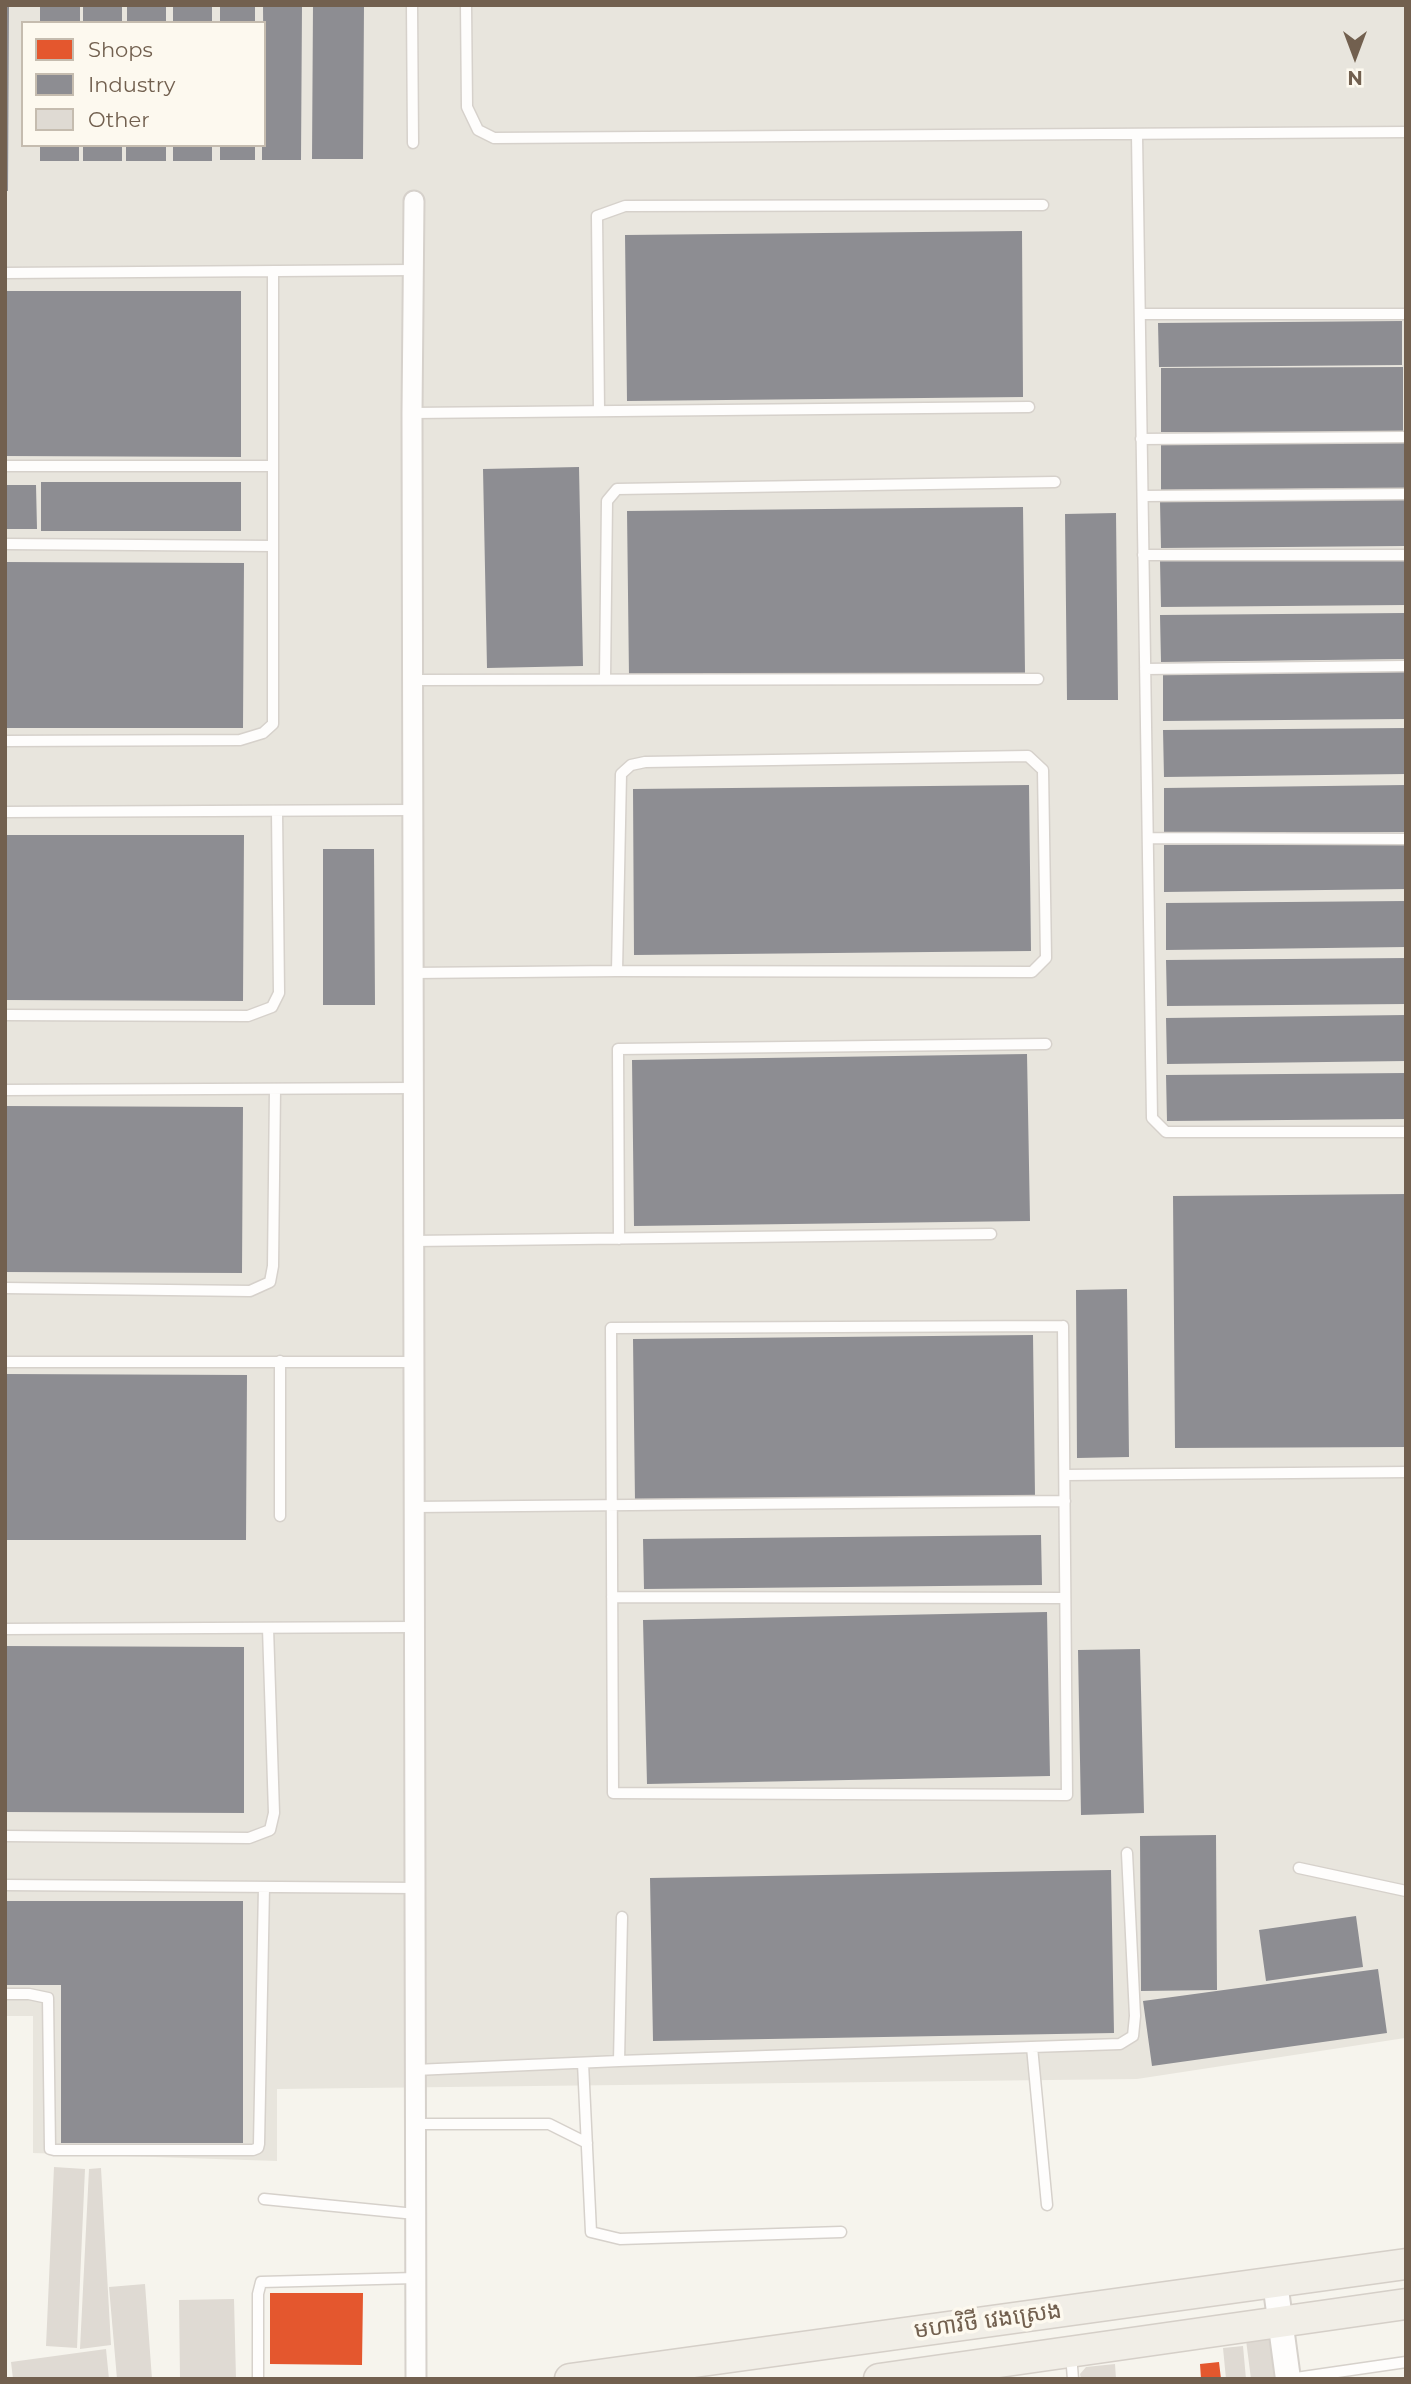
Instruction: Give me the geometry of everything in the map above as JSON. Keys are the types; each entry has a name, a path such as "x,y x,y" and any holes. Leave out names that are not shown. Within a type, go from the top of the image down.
{"main road":[{"name":"មហាវិថី វេងស្រេង","path":"570,2379 1406,2264"},
{"name":"មហាវិថី វេងស្រេង","path":"879,2379 1072,2365 1282,2321 1406,2304"}],"street":[{"path":"414,201 412,810 416,2379"},
{"path":"1275,2281 1288,2379"}],"lane":[{"path":"412,5 413,143"},
{"path":"466,5 467,107 478,130 494,138 1406,132"},
{"path":"1137,135 1152,1118 1166,1132 1406,1132"},
{"path":"599,411 597,216 625,206 1043,205"},
{"path":"5,272 413,270"},
{"path":"5,741 240,740 262,733 273,724 273,272"},
{"path":"1140,314 1406,314"},
{"path":"412,413 1029,407"},
{"path":"1142,439 1406,437"},
{"path":"5,466 273,466"},
{"path":"605,680 607,500 617,489 1055,482"},
{"path":"1143,496 1406,494"},
{"path":"5,544 273,546"},
{"path":"1143,555 1406,555"},
{"path":"1145,669 1406,666"},
{"path":"412,680 1038,679"},
{"path":"413,973 1032,972 1046,958 1043,770 1028,756 645,762 631,765 621,774 617,971"},
{"path":"5,812 412,810"},
{"path":"5,1016 248,1016 272,1007 279,993 277,811"},
{"path":"1147,838 1406,839"},
{"path":"619,1238 618,1049 1046,1044"},
{"path":"5,1288 250,1291 270,1282 273,1266 275,1088"},
{"path":"5,1090 413,1088"},
{"path":"413,1241 991,1234"},
{"path":"1063,1326 1065,1475 1067,1795 613,1793 611,1328 1063,1326"},
{"path":"280,1361 280,1516"},
{"path":"5,1362 414,1362"},
{"path":"1065,1475 1406,1472"},
{"path":"414,1507 1065,1501"},
{"path":"612,1597 1065,1598"},
{"path":"5,1629 414,1627"},
{"path":"5,1836 249,1838 270,1830 274,1813 268,1628"},
{"path":"415,2070 1120,2044 1132,2036 1135,2016 1127,1853"},
{"path":"1299,1868 1406,1891"},
{"path":"5,1885 415,1888"},
{"path":"5,1994 29,1994 48,1998 50,2149 258,2148 264,1887"},
{"path":"619,2061 622,1917"},
{"path":"1032,2047 1048,2205"},
{"path":"583,2063 591,2232 620,2239 841,2232"},
{"path":"415,2124 550,2124 587,2143"},
{"path":"264,2199 415,2214"},
{"path":"258,2379 258,2294 261,2282 415,2278"},
{"path":"1288,2379 1406,2362"}],"shaded area":[{"path":"5,5 1406,5 1406,2039 1137,2079 277,2089 277,2161 33,2153 33,2016 5,2016"}],"building: Shops":[{"path":"270,2293 363,2293 362,2365 270,2364"},
{"path":"1219,2362 1221,2379 1201,2379 1200,2364"}],"building: Industry":[{"path":"5,5 9,5 8,191 5,191"},
{"path":"40,5 80,5 80,21 40,21"},
{"path":"83,5 122,5 122,21 83,21"},
{"path":"127,5 166,5 166,21 127,21"},
{"path":"173,5 212,5 212,21 173,21"},
{"path":"220,5 255,5 255,21 220,21"},
{"path":"263,5 302,5 301,160 262,160 262,147 266,147 266,21 263,21"},
{"path":"313,5 364,5 363,159 312,159"},
{"path":"40,147 79,147 79,161 40,161"},
{"path":"83,147 122,147 122,161 83,161"},
{"path":"126,147 166,147 166,161 126,161"},
{"path":"173,147 212,147 212,161 173,161"},
{"path":"220,147 255,147 255,160 220,160"},
{"path":"1022,231 1023,397 627,401 625,235"},
{"path":"5,291 241,291 241,457 5,456"},
{"path":"1402,321 1402,365 1159,367 1158,323"},
{"path":"1403,367 1403,432 1161,432 1161,368"},
{"path":"1405,441 1405,488 1161,490 1161,444"},
{"path":"579,467 583,666 487,668 483,469"},
{"path":"41,482 241,482 241,531 41,531"},
{"path":"5,485 36,485 37,529 5,529"},
{"path":"1404,499 1405,546 1161,548 1160,502"},
{"path":"1023,507 1025,673 629,677 627,511"},
{"path":"1116,513 1118,700 1067,700 1065,514"},
{"path":"1404,558 1405,605 1161,607 1160,561"},
{"path":"5,562 244,563 243,728 5,728"},
{"path":"1404,613 1405,659 1161,662 1160,615"},
{"path":"1406,672 1406,719 1163,721 1163,674"},
{"path":"1406,728 1406,774 1164,777 1163,730"},
{"path":"1029,785 1031,951 634,955 633,789"},
{"path":"1406,785 1406,832 1164,834 1164,788"},
{"path":"5,835 244,835 243,1001 5,1000"},
{"path":"1406,843 1406,889 1164,892 1164,845"},
{"path":"323,849 374,849 375,1005 323,1005"},
{"path":"1406,901 1406,947 1166,950 1166,903"},
{"path":"1406,958 1406,1004 1167,1006 1166,960"},
{"path":"1406,1015 1406,1061 1167,1064 1166,1018"},
{"path":"1027,1054 1030,1221 634,1226 632,1060"},
{"path":"1406,1073 1406,1119 1167,1121 1166,1075"},
{"path":"5,1106 243,1107 242,1273 5,1272"},
{"path":"1406,1194 1406,1447 1175,1448 1173,1196"},
{"path":"1127,1289 1129,1457 1077,1458 1076,1290"},
{"path":"1033,1335 1035,1497 635,1502 633,1339"},
{"path":"5,1374 247,1375 246,1540 5,1540"},
{"path":"1041,1535 1042,1585 644,1589 643,1539"},
{"path":"1047,1612 1050,1776 647,1784 643,1620"},
{"path":"5,1646 244,1647 244,1813 5,1812"},
{"path":"1140,1649 1144,1813 1081,1815 1078,1650"},
{"path":"1216,1835 1217,1990 1141,1991 1140,1836"},
{"path":"1111,1870 1114,2033 653,2041 650,1878"},
{"path":"5,1901 243,1901 243,2143 61,2143 61,1985 5,1985"},
{"path":"1356,1916 1363,1967 1266,1981 1259,1930"},
{"path":"1378,1969 1387,2033 1152,2066 1143,2001"}],"building: Other":[{"path":"54,2167 85,2169 77,2348 46,2346"},
{"path":"101,2168 111,2345 80,2349 89,2169"},
{"path":"145,2284 152,2379 117,2379 109,2287"},
{"path":"234,2299 236,2379 180,2379 179,2300"},
{"path":"1275,2337 1280,2379 1251,2379 1246,2340"},
{"path":"1243,2346 1246,2379 1226,2379 1223,2348"},
{"path":"106,2349 109,2379 13,2379 11,2362"},
{"path":"1115,2364 1116,2379 1081,2379 1080,2374 1086,2367"}]}
